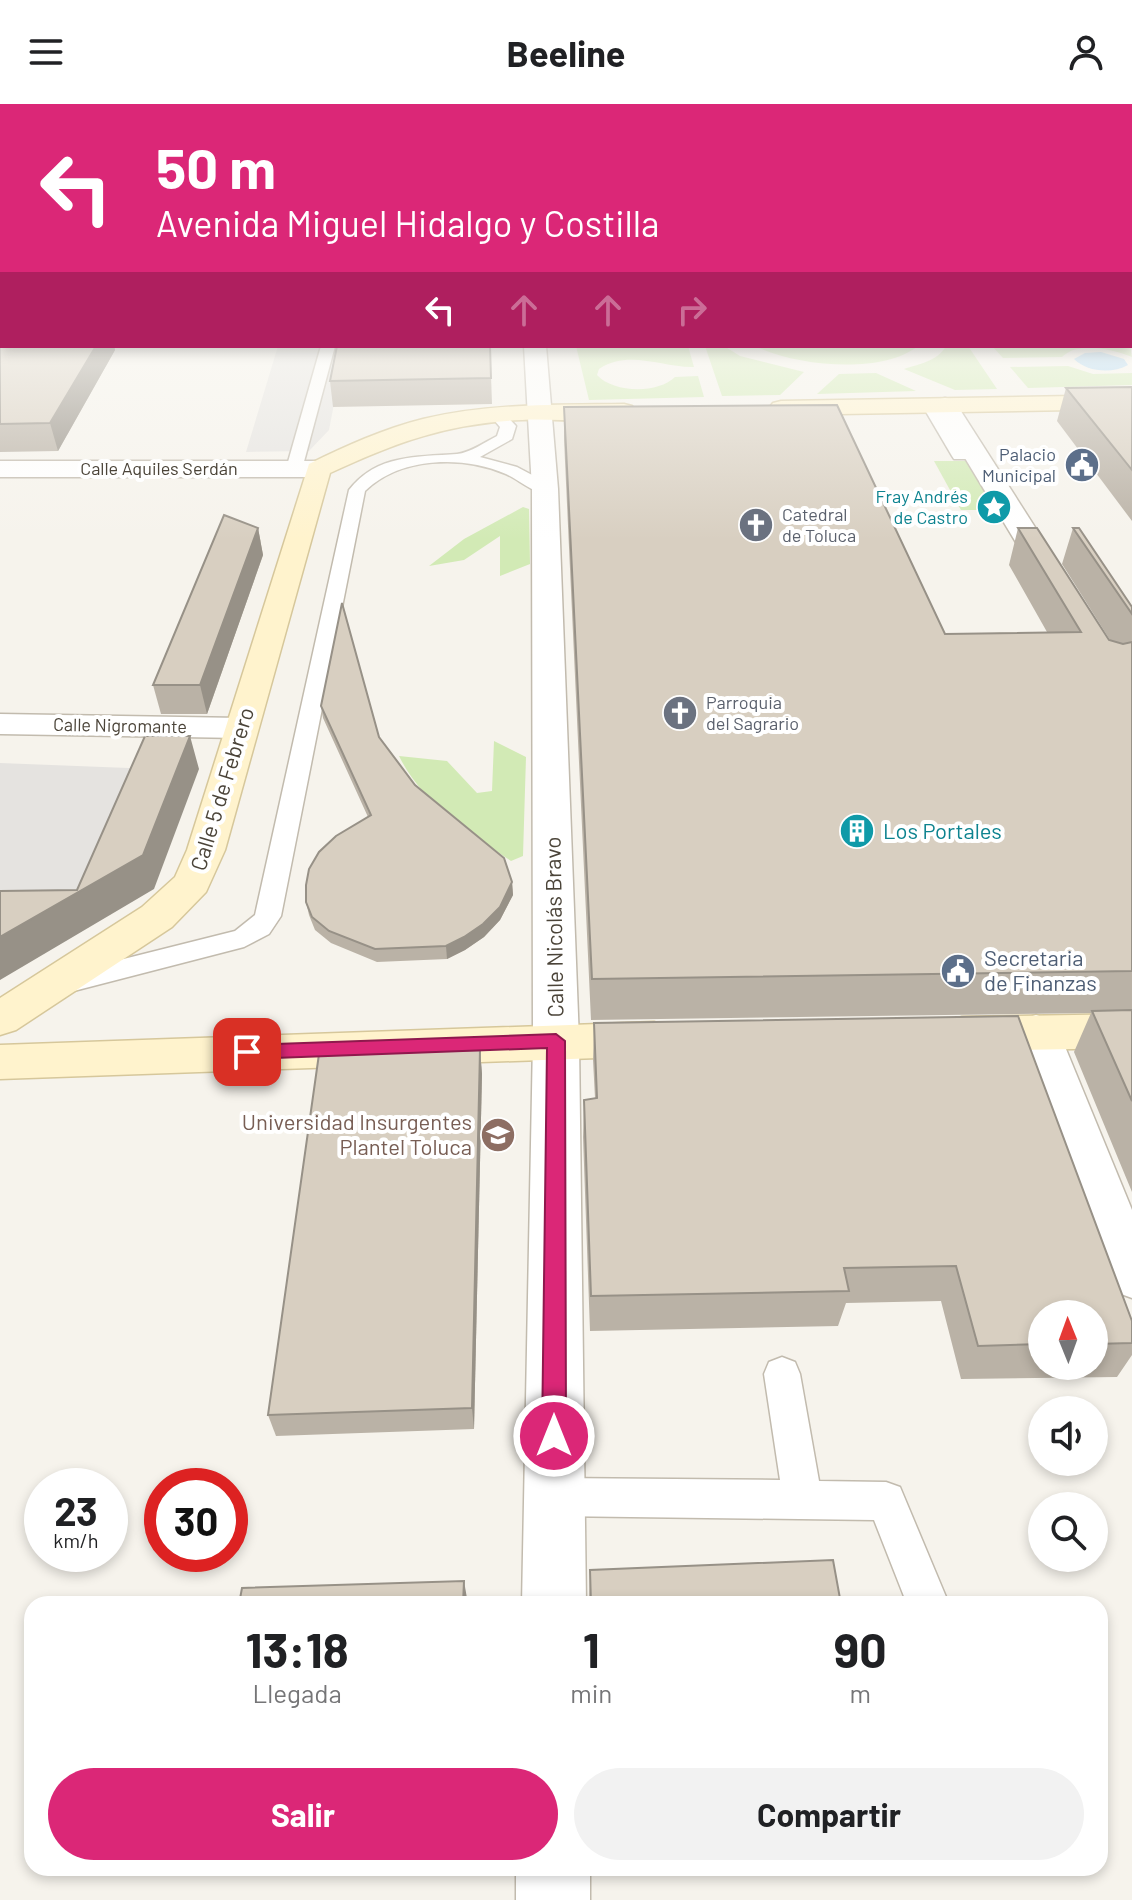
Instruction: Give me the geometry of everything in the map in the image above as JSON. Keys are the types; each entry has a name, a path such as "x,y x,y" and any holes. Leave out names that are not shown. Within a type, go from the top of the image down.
{"main road":[{"path":"750,409 1132,402"},
{"path":"306,469 407,431 445,421 518,414 642,411"},
{"name":"Calle 5 de Febrero","path":"0,1019 57,985 157,917 192,883 206,850 241,728 306,469"},
{"path":"924,1034 1132,1031"},
{"path":"0,1062 700,1038"}],"street":[{"name":"Calle Nicolás Bravo","path":"528,373 518,414 545,489 556,1041 554,1596"},
{"path":"937,405 1071,608"},
{"name":"Calle Aquiles Serdán","path":"0,469 306,469"},
{"name":"Calle Nigromante","path":"0,724 241,728"},
{"path":"1036,1032 1132,1275"},
{"path":"553,1876 553,1900"}],"lane":[{"path":"306,469 323,373"},
{"path":"937,405 960,456"},
{"path":"463,459 504,439 508,426 518,414"},
{"path":"57,985 244,938 260,928 268,916 357,490 364,481 390,468 426,460 463,459 508,469 545,489"},
{"path":"782,1374 803,1500"},
{"path":"554,1497 886,1501 925,1596"}],"green space":[{"path":"582,373 598,373 604,381 636,389 658,386 675,377 698,376 704,397 589,400"},
{"path":"714,373 803,373 780,395 722,396"},
{"path":"876,373 916,391 817,394 839,374"},
{"path":"913,373 986,373 997,389 955,390"},
{"path":"1015,373 1132,373 1132,385 1028,388"},
{"path":"934,461 972,461 1001,510 961,510"},
{"path":"523,507 529,509 530,564 500,576 500,536 464,560 429,566 464,539"},
{"path":"494,741 526,757 523,856 511,861 433,802 399,756 447,761 477,793 492,791"}],"shaded area":[{"path":"270,373 340,373 329,430 309,451 246,452"},
{"path":"0,763 154,769 105,888 38,925 0,926"}],"building":[{"path":"0,373 80,373 50,423 0,424"},
{"path":"332,373 491,373 491,378 330,381"},
{"path":"1132,387 1132,470 1066,388"},
{"name":"Los Portales","path":"837,405 945,634 1081,632 1018,528 1037,528 1109,640 1123,644 1132,642 1132,971 592,979 564,407"},
{"path":"224,515 258,528 200,685 153,685"},
{"path":"1073,528 1079,528 1132,607 1132,614"},
{"path":"342,603 379,737 415,785 504,858 512,882 500,907 483,924 446,946 375,949 329,931 312,917 306,902 309,869 319,852 336,836 371,815 321,706"},
{"path":"145,736 190,736 143,855 0,937 0,891 77,890"},
{"path":"1132,1010 1132,1101 1092,1011"},
{"path":"1018,1016 1132,1321 1132,1343 1108,1344 1108,1300 1028,1300 1028,1344 978,1346 956,1266 844,1268 849,1291 591,1296 584,1100 597,1098 594,1023"},
{"path":"480,1050 472,1408 268,1415 319,1054"},
{"path":"833,1560 840,1596 591,1596 590,1570"},
{"path":"464,1581 463,1596 240,1596 242,1588"}],"place":[{"name":"Palacio Municipal","path":"1082,465"},
{"name":"Fray Andrés de Castro","path":"994,507"},
{"name":"Catedral de Toluca","path":"756,525"},
{"name":"Parroquia del Sagrario","path":"680,713"},
{"name":"Los Portales","path":"857,831"},
{"name":"Secretaria de Finanzas","path":"958,971"},
{"name":"Universidad Insurgentes Plantel Toluca","path":"498,1135"}],"route":[{"path":"247,1052 556,1041 554,1436"}]}
